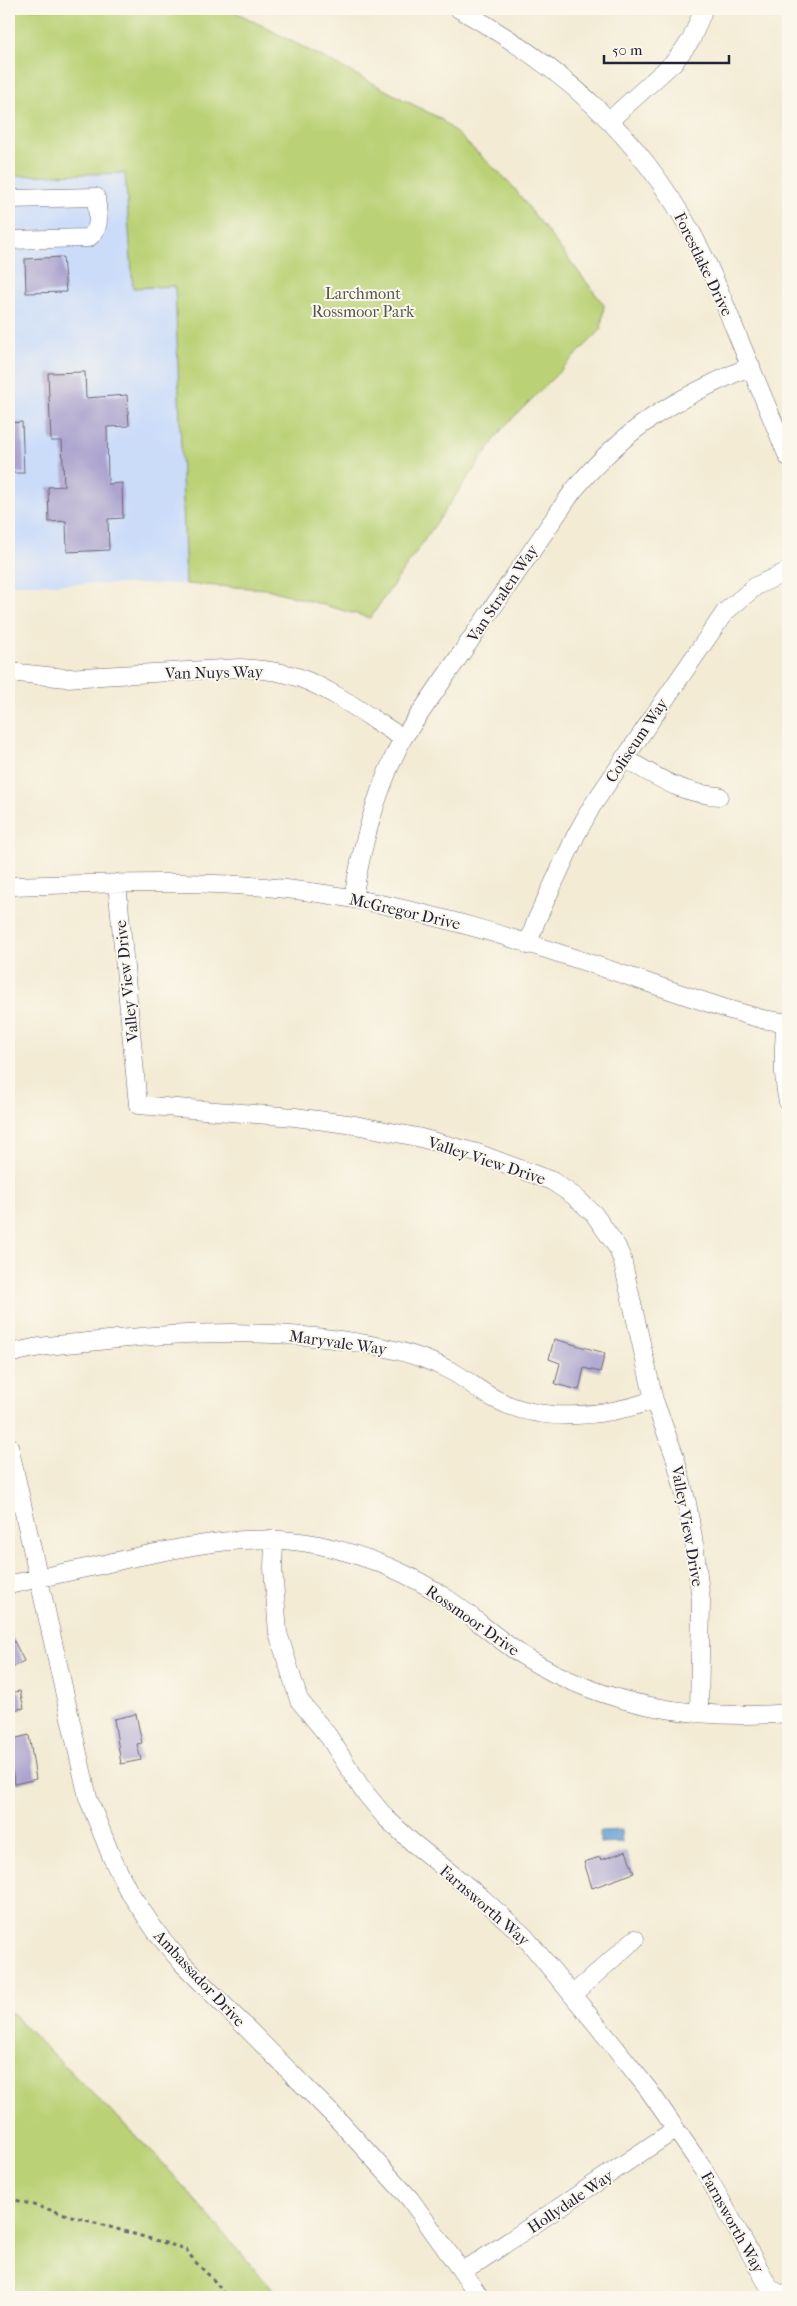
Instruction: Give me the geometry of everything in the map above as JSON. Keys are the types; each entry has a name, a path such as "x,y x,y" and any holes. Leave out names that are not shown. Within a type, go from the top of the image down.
{"street":[{"name":"Forestlake Drive","path":"463,10 515,41 560,74 610,120 655,175 695,238 788,457"},
{"path":"610,120 676,61 691,40 702,14"},
{"path":"9,199 96,197 98,225 96,233 88,238 9,240"},
{"name":"Van Stralen Way","path":"354,899 358,875 379,793 388,766 403,738 573,491 595,464 622,438 650,417 693,392 750,366"},
{"name":"Coliseum Way","path":"528,945 536,921 576,835 592,806 725,612 756,586 788,571"},
{"name":"Van Nuys Way","path":"9,672 66,678 240,668 264,670 300,678 323,689 403,738"},
{"path":"624,758 676,788 699,794 718,796"},
{"name":"McGregor Drive","path":"9,886 192,882 297,890 354,899 457,922 727,1009 787,1023"},
{"name":"Valley View Drive","path":"118,883 138,1105 285,1116 355,1125 417,1137 477,1153 552,1181 574,1196 594,1214 617,1246 622,1259 654,1400 675,1457 687,1503 701,1601 699,1713"},
{"path":"787,1023 783,1057 784,1084 788,1102"},
{"name":"Maryvale Way","path":"9,1354 34,1346 162,1334 216,1332 276,1334 331,1339 407,1353 453,1373 495,1399 537,1412 592,1415 630,1408 654,1400"},
{"name":"Ambassador Drive","path":"9,1446 88,1798 112,1858 128,1890 157,1933 182,1963 342,2124 404,2192 480,2297"},
{"name":"Rossmoor Drive","path":"9,1585 196,1544 237,1540 318,1545 388,1566 433,1590 502,1641 555,1673 602,1693 668,1710 727,1716 788,1714"},
{"name":"Farnsworth Way","path":"274,1541 273,1568 278,1632 299,1700 329,1737 362,1789 386,1818 413,1843 482,1898 526,1937 643,2082 676,2129 704,2170 768,2285 778,2294 788,2293"},
{"path":"572,1995 635,1938"},
{"name":"Hollydale Way","path":"462,2270 481,2260 676,2129"}],"path":[{"path":"9,2198 186,2249 192,2260 219,2285 225,2297"}],"shaded area":[{"path":"125,173 133,287 175,286 186,584 9,584 9,176"}],"green space":[{"name":"Larchmont Rossmoor Park","path":"12,9 230,9 441,119 510,183 604,305 601,330 502,429 370,618 267,589 186,584 175,286 133,288 125,173 9,176 9,15"},
{"path":"9,2011 162,2162 279,2297 9,2297"}],"water":[{"path":"621,1830 622,1842 600,1843 600,1831"}],"building":[{"path":"63,257 66,292 26,293 25,259"},
{"path":"85,372 86,398 127,395 129,426 107,427 108,484 122,483 123,518 108,519 109,550 67,552 66,521 49,522 48,487 64,486 62,441 51,441 48,373"},
{"path":"22,422 24,473 9,473 9,423"},
{"path":"554,1339 605,1353 600,1372 584,1368 579,1390 555,1384 560,1363 549,1359"},
{"path":"9,1631 24,1661 9,1669"},
{"path":"20,1691 24,1708 9,1711 9,1693"},
{"path":"136,1714 142,1743 137,1744 141,1760 121,1764 114,1719"},
{"path":"29,1735 36,1779 15,1784 9,1758 9,1740"},
{"path":"626,1851 634,1873 592,1888 584,1862 600,1857 601,1860"}]}
